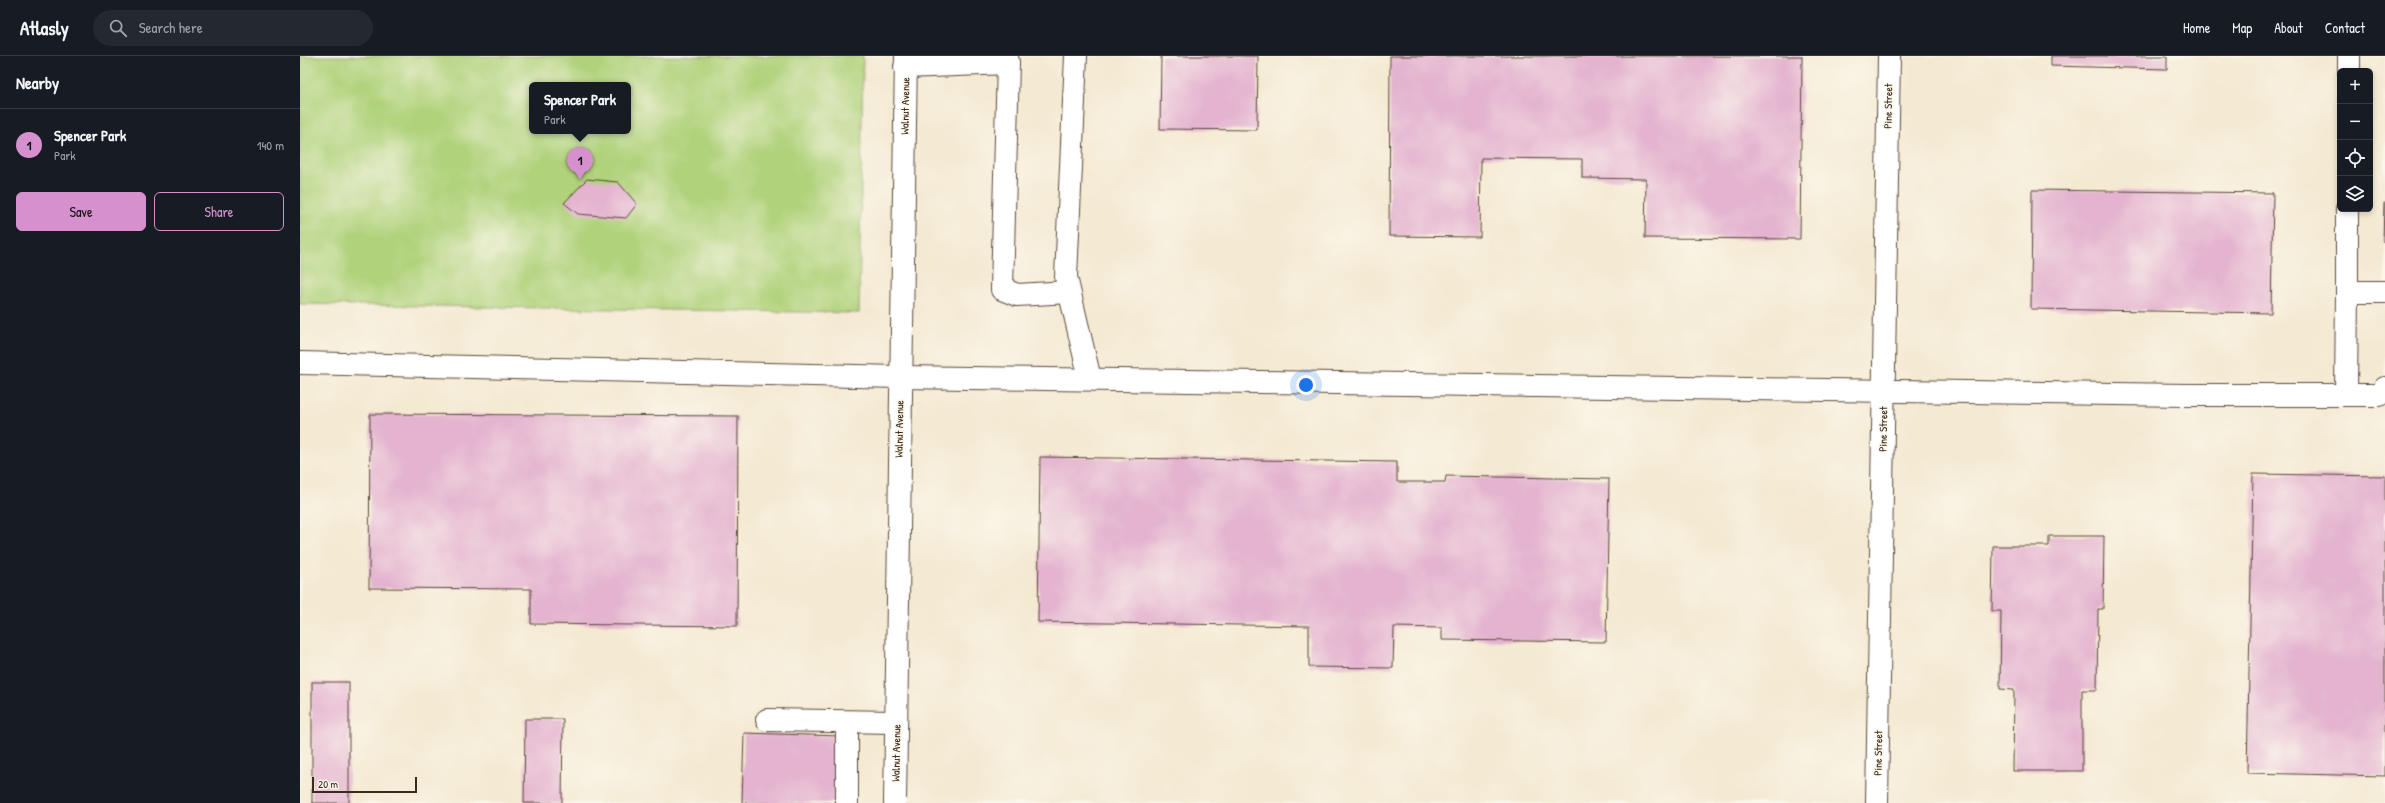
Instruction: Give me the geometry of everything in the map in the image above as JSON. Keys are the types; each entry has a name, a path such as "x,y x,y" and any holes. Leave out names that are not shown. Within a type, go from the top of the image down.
{"street":[{"path":"1076,56 1066,277 1090,379"},
{"name":"Pine Street","path":"1877,803 1888,56"},
{"path":"2349,56 2349,68"},
{"path":"906,61 1008,59 1002,289 1017,295 1069,292"},
{"name":"Walnut Avenue","path":"895,803 900,377 906,61"},
{"path":"2346,394 2347,212"},
{"path":"2347,292 2385,292"},
{"path":"300,363 900,377 1883,389 2186,395 2346,394 2382,392"},
{"path":"767,720 896,722"},
{"path":"846,722 847,803"}],"green space":[{"path":"300,56 863,56 859,313 300,304"}],"building":[{"path":"1161,56 1258,56 1257,130 1160,129"},
{"path":"1390,56 1802,56 1800,239 1645,238 1646,179 1582,178 1582,159 1481,158 1480,237 1389,236"},
{"path":"2051,56 2167,56 2167,69 2051,66"},
{"path":"587,179 618,182 637,204 626,218 578,214 564,203"},
{"path":"2032,190 2273,193 2271,313 2031,309"},
{"path":"2384,203 2385,242 2383,242"},
{"path":"370,414 738,416 737,626 531,624 531,589 369,588"},
{"path":"1040,457 1397,462 1397,482 1445,482 1446,476 1609,479 1606,642 1442,640 1442,628 1394,627 1393,668 1309,667 1309,626 1038,622"},
{"path":"2253,474 2385,476 2385,776 2247,773"},
{"path":"2049,536 2104,536 2103,609 2098,609 2097,690 2082,690 2082,771 2013,771 2014,690 2000,689 2001,611 1992,611 1993,546 2049,546"},
{"path":"312,682 349,682 349,803 312,803"},
{"path":"525,719 563,719 562,803 524,803"},
{"path":"744,733 841,736 839,803 742,803"}],"place":[{"name":"Spencer Park","path":"580,180"}]}
